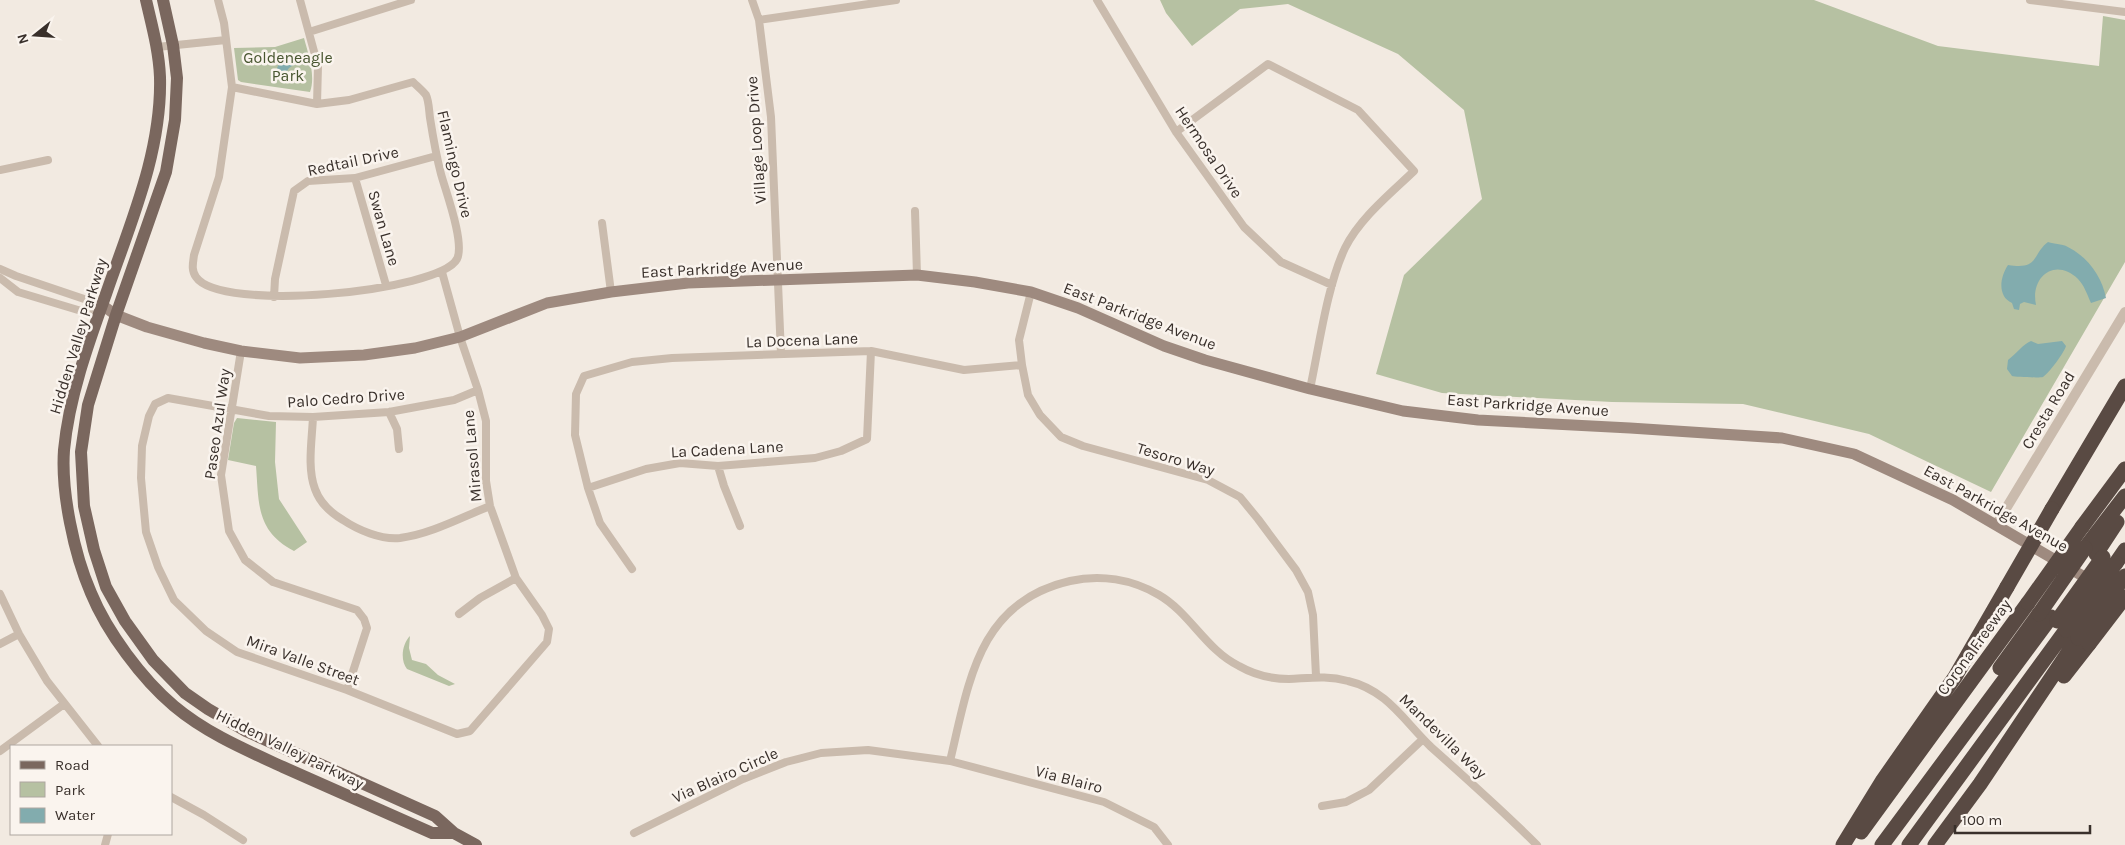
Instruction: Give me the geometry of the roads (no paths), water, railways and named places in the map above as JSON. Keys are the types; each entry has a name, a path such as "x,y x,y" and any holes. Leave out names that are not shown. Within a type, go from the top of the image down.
{"highway":[{"path":"1843,845 1882,780 1955,677 2125,386"},
{"name":"Corona Freeway","path":"1852,845 2125,469"},
{"path":"1935,845 1980,784 2100,555 2125,496"},
{"path":"1908,845 2063,627 2125,510"},
{"path":"2100,555 2125,527"},
{"path":"2100,555 2125,550"},
{"path":"1874,845 2063,627 2125,576"},
{"path":"1882,845 2063,627 2125,599"},
{"path":"1895,845 2063,627"}],"main road":[{"name":"Hidden Valley Parkway","path":"146,0 157,47 160,79 150,167 100,310 72,402 64,452 67,508 78,554 91,594 111,630 140,671 174,706 199,724 238,746 432,833 454,833"},
{"name":"Hidden Valley Parkway","path":"163,0 173,45 177,78 174,120 166,172 116,315 88,406 81,452 84,506 94,550 106,587 125,621 153,660 185,693 246,731 435,816 454,833 476,845"},
{"name":"East Parkridge Avenue","path":"100,310 156,330 204,344 241,351 300,358 364,355 415,348 460,337 548,303 612,292 688,283 917,275 975,282 1031,292 1078,308 1164,346 1205,360 1403,412 1478,420 1782,438 1854,454 1954,500 2125,599"}],"street":[{"path":"218,0 226,40 232,87 218,177 194,255 192,267 196,277 206,286 228,292 274,297 333,295 442,272"},
{"path":"232,87 317,104 318,66 300,0"},
{"path":"378,0 381,9"},
{"path":"309,32 410,0"},
{"name":"Village Loop Drive","path":"752,0 759,20 771,117 781,354"},
{"path":"759,20 896,0"},
{"name":"Hermosa Drive","path":"1097,0 1176,132 1244,227 1281,262 1332,285"},
{"path":"2030,0 2125,12"},
{"path":"157,47 226,40"},
{"path":"1176,132 1268,64 1358,110 1414,171 1359,226 1345,248 1332,285 1310,389"},
{"name":"Flamingo Drive","path":"317,104 349,100 413,82 426,96 436,156 459,241 458,257 452,266 442,272"},
{"name":"Redtail Drive","path":"274,297 275,279 294,191 308,181 355,178 436,156"},
{"path":"0,170 48,160"},
{"name":"Swan Lane","path":"355,178 386,285"},
{"path":"915,211 917,275"},
{"path":"602,223 612,292"},
{"path":"0,269 100,310"},
{"name":"Mirasol Lane","path":"442,272 486,421 486,481 490,506 516,578 542,615 548,629 546,642 489,710 470,731 457,734"},
{"path":"0,278 18,292 100,310"},
{"name":"Tesoro Way","path":"1031,292 1019,340 1028,394 1040,415 1061,437 1083,446 1208,480 1240,497 1296,570 1308,592 1313,615 1316,676"},
{"name":"Cresta Road","path":"1996,525 2125,312"},
{"name":"Paseo Azul Way","path":"241,351 221,476 228,531 245,560 273,582 357,610 364,619 367,628 347,690"},
{"name":"La Docena Lane","path":"588,488 575,435 576,394 584,376 632,362 672,358 871,351 964,370 1022,365"},
{"name":"La Cadena Lane","path":"588,488 646,469 680,463 718,466 815,458 841,452 867,439 871,351"},
{"name":"Palo Cedro Drive","path":"155,404 168,398 269,416 313,417 389,412 454,400 478,390"},
{"name":"Mira Valle Street","path":"155,404 149,416 142,446 141,478 146,532 158,567 174,600 206,631 238,652 347,690 457,734"},
{"path":"389,412 397,430 399,449"},
{"path":"313,417 311,471 315,490 329,511 355,528 382,536 400,538 430,530 490,506"},
{"path":"718,466 740,526"},
{"path":"588,488 600,523 632,569"},
{"path":"459,614 480,598 516,578"},
{"name":"Mandevilla Way","path":"950,761 978,658 995,626 1023,599 1050,586 1079,579 1108,578 1134,583 1159,595 1173,606 1209,644 1238,666 1268,677 1288,679 1316,676 1349,681 1372,690 1393,704 1423,738 1537,845"},
{"path":"0,594 19,634 47,680 97,745"},
{"path":"0,644 19,634"},
{"path":"0,751 64,704"},
{"path":"1322,806 1346,802 1369,790 1423,738"},
{"name":"Via Blairo Circle","path":"634,833 743,779 786,762 821,753 868,750 950,761"},
{"name":"Via Blairo","path":"950,761 1104,802 1154,826 1168,845"},
{"path":"172,798 243,840"}],"water":[{"path":"295,59 295,64 284,75 279,75 277,68 281,60"},
{"path":"2048,242 2066,246 2081,255 2097,275 2106,298 2091,303 2078,279 2061,270 2053,270 2046,273 2037,286 2035,295 2036,305 2024,302 2020,304 2019,310 2014,309 2012,303 2007,300 2002,291 2001,286 2005,270 2008,265 2018,266 2030,263"},
{"path":"2031,341 2038,344 2062,341 2066,346 2056,363 2043,377 2012,376 2007,369 2008,360 2025,344"}],"park label":[{"name":"Goldeneagle Park","path":"288,66"}]}
